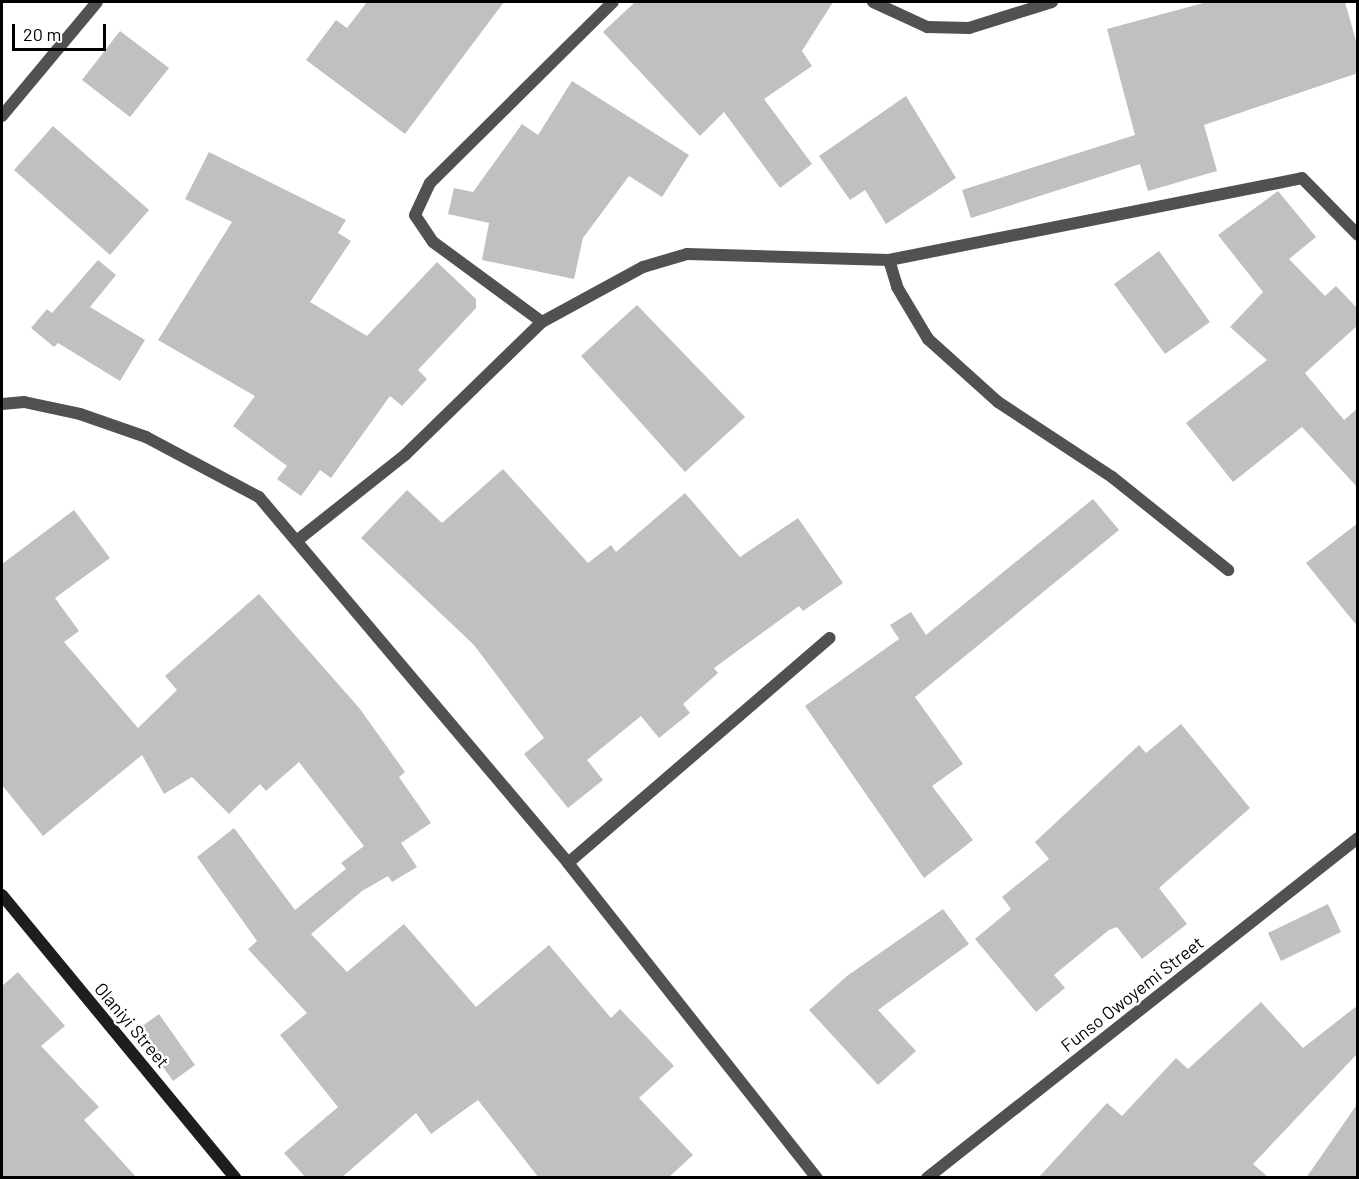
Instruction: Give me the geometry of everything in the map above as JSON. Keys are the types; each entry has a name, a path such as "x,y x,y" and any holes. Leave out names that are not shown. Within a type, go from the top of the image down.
{"street":[{"path":"2,116 97,2"},
{"path":"542,322 433,242 415,215 430,183 613,2"},
{"path":"873,2 927,27 969,28 1052,2"},
{"path":"299,539 405,455 542,322 643,267 687,254 890,260 1302,178 1358,236"},
{"path":"890,260 897,287 928,339 998,402 1112,477 1228,570"},
{"path":"2,404 24,402 80,414 146,437 259,497 299,539 568,863 817,1178"},
{"path":"568,863 830,638"},
{"name":"Funso Owoyemi Street","path":"927,1178 1358,838"},
{"name":"Olaniyi Street","path":"2,895 235,1178"}],"building":[{"path":"367,2 504,2 405,134 306,60 336,20 347,28"},
{"path":"635,2 833,2 802,51 812,66 764,99 812,164 780,188 724,112 700,136 603,32"},
{"path":"1207,2 1345,2 1358,48 1358,73 1204,125 1217,171 1148,191 1140,164 971,218 962,190 1135,135 1107,29"},
{"path":"120,31 169,68 130,117 82,80"},
{"path":"572,81 689,155 662,197 629,176 583,238 574,279 482,260 489,223 448,214 454,188 473,192 522,124 538,135"},
{"path":"906,96 956,178 886,224 865,190 850,200 819,156"},
{"path":"53,126 149,210 110,255 14,170"},
{"path":"209,152 346,220 338,233 351,241 310,302 367,336 437,262 476,299 476,308 418,370 427,379 402,406 390,396 331,478 320,470 301,496 277,479 287,466 233,426 255,396 158,340 232,222 185,199"},
{"path":"1278,191 1316,237 1289,259 1325,296 1336,286 1358,309 1358,325 1305,373 1344,420 1358,408 1358,488 1302,427 1233,482 1186,423 1267,360 1230,327 1263,292 1218,235"},
{"path":"1159,251 1210,322 1165,354 1114,284"},
{"path":"98,260 116,275 90,307 145,340 120,381 58,343 54,347 31,328 47,309 52,313"},
{"path":"637,305 745,417 685,472 581,356"},
{"path":"503,469 588,563 611,545 616,552 685,493 740,557 798,518 843,583 803,611 799,606 714,668 718,673 683,704 690,713 659,738 641,716 587,760 603,780 568,808 524,754 544,738 474,645 361,538 407,490 442,523"},
{"path":"1093,499 1119,530 915,697 963,764 932,786 973,840 924,878 805,706 899,639 890,625 911,612 926,635"},
{"path":"74,510 110,558 55,598 79,631 64,642 138,728 177,690 165,676 259,594 360,709 405,772 399,777 431,823 401,843 417,867 392,882 388,876 362,891 311,934 347,972 404,924 476,1007 549,945 611,1018 620,1009 674,1066 639,1098 693,1155 668,1178 539,1178 478,1100 431,1134 416,1113 341,1178 306,1178 284,1153 338,1107 280,1035 307,1013 248,949 257,941 197,857 234,828 295,910 346,869 341,863 364,846 299,762 266,791 260,784 229,814 192,777 164,794 142,755 43,836 2,785 2,564"},
{"path":"1358,523 1358,627 1306,563"},
{"path":"1181,724 1250,808 1159,888 1187,924 1142,959 1117,927 1109,930 1054,975 1065,988 1036,1012 975,939 1011,909 1002,897 1049,859 1035,842 1139,745 1146,753"},
{"path":"1328,904 1341,932 1281,961 1268,933"},
{"path":"943,909 969,944 878,1010 916,1051 878,1085 809,1010 847,976"},
{"path":"18,972 65,1026 41,1046 99,1107 84,1120 137,1178 2,1178 2,986"},
{"path":"1261,1002 1303,1048 1358,1005 1358,1053 1253,1164 1269,1178 1038,1178 1107,1103 1122,1116 1176,1058 1188,1069"},
{"path":"159,1014 195,1065 173,1081 137,1030"},
{"path":"1358,1103 1358,1178 1306,1178"}]}
